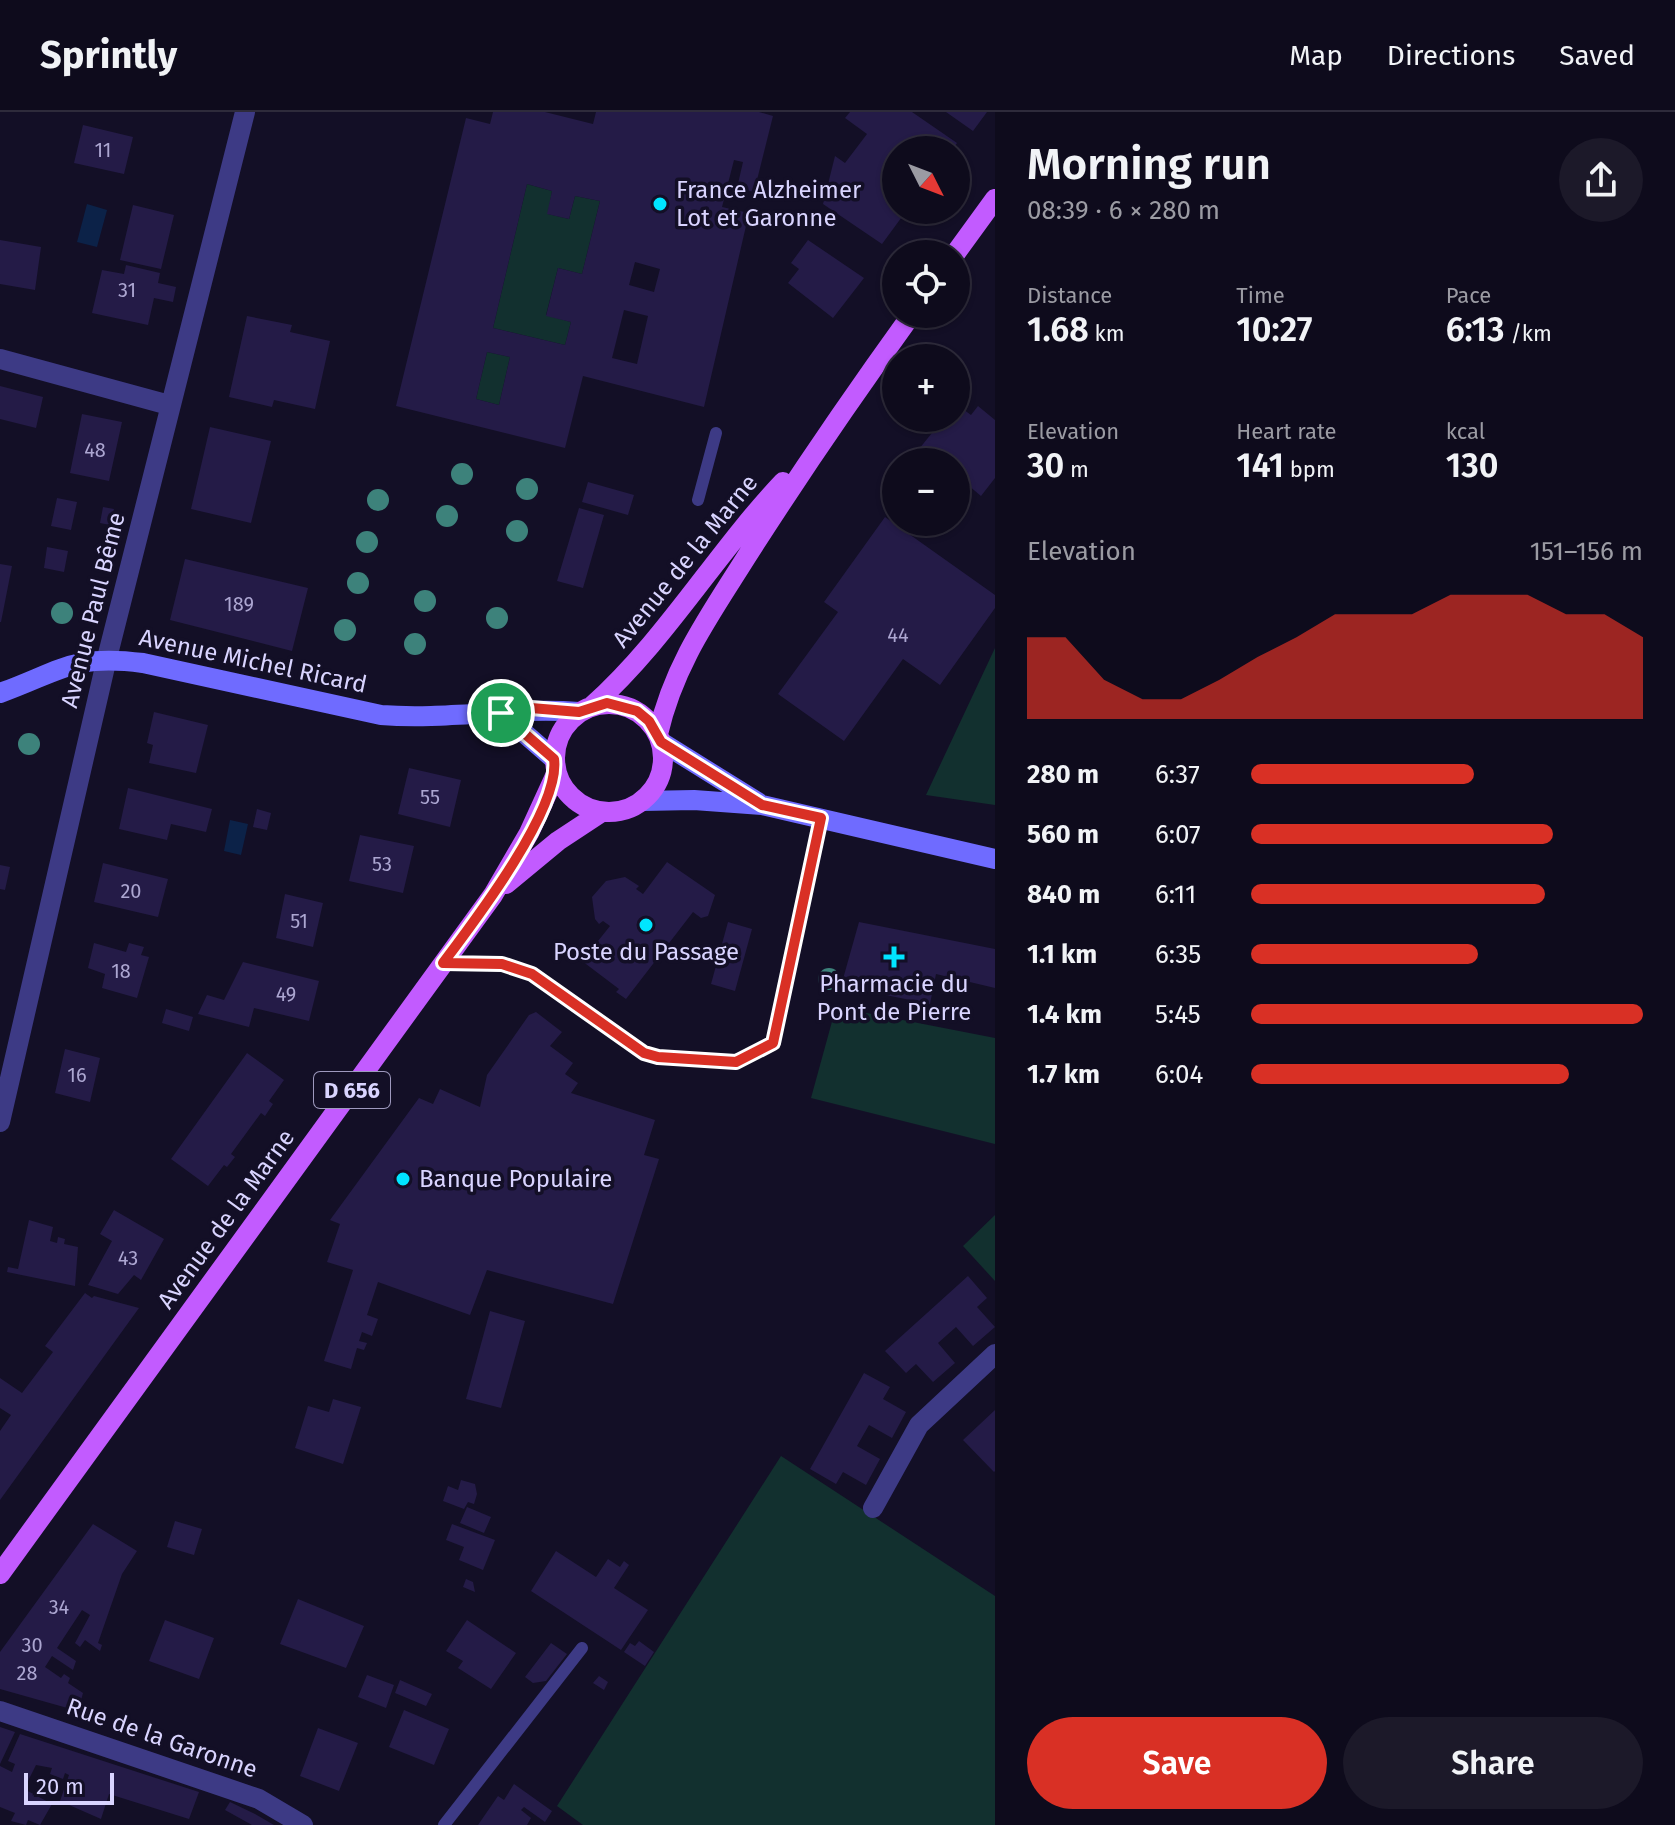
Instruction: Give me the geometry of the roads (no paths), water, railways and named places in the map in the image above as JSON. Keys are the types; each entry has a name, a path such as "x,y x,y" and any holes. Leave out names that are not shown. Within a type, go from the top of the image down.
{"main road":[{"path":"965,240 995,199"},
{"name":"Avenue de la Marne","path":"659,738 667,693 685,654 816,447 902,328"},
{"name":"Avenue de la Marne","path":"585,709 623,678 750,517 816,447"},
{"path":"623,705 637,711 659,738 663,755 658,780 642,801 616,812 602,812 574,799 555,766 561,733 585,709 623,705"},
{"name":"Avenue de la Marne","path":"0,1574 493,895 529,833 555,766"},
{"name":"Avenue de la Marne","path":"493,895 558,841 602,812"}],"street":[{"name":"Avenue Paul Bême","path":"0,1122 107,658 245,112"},
{"path":"0,359 169,405"},
{"name":"Avenue Michel Ricard","path":"0,693 72,663 107,658 143,663 381,715 420,718 531,708 585,709"},
{"path":"501,713 555,766"},
{"path":"659,738 762,805"},
{"path":"642,801 694,800 762,805 995,859"},
{"path":"873,1508 919,1425 995,1354"},
{"name":"Rue de la Garonne","path":"0,1711 259,1799 303,1825"}],"lane":[{"path":"698,500 716,433"},
{"path":"443,963 502,964 532,974 644,1053 658,1057 736,1062 773,1043 821,818"},
{"path":"444,1825 582,1648"}],"water":[{"path":"87,204 107,210 97,247 77,242"},
{"path":"230,820 248,824 241,855 224,851"}],"place":[{"name":"France Alzheimer Lot et Garonne","path":"660,204"},
{"name":"Poste du Passage","path":"646,925"},
{"name":"Pharmacie du Pont de Pierre","path":"894,957"},
{"name":"Banque Populaire","path":"403,1179"}]}
